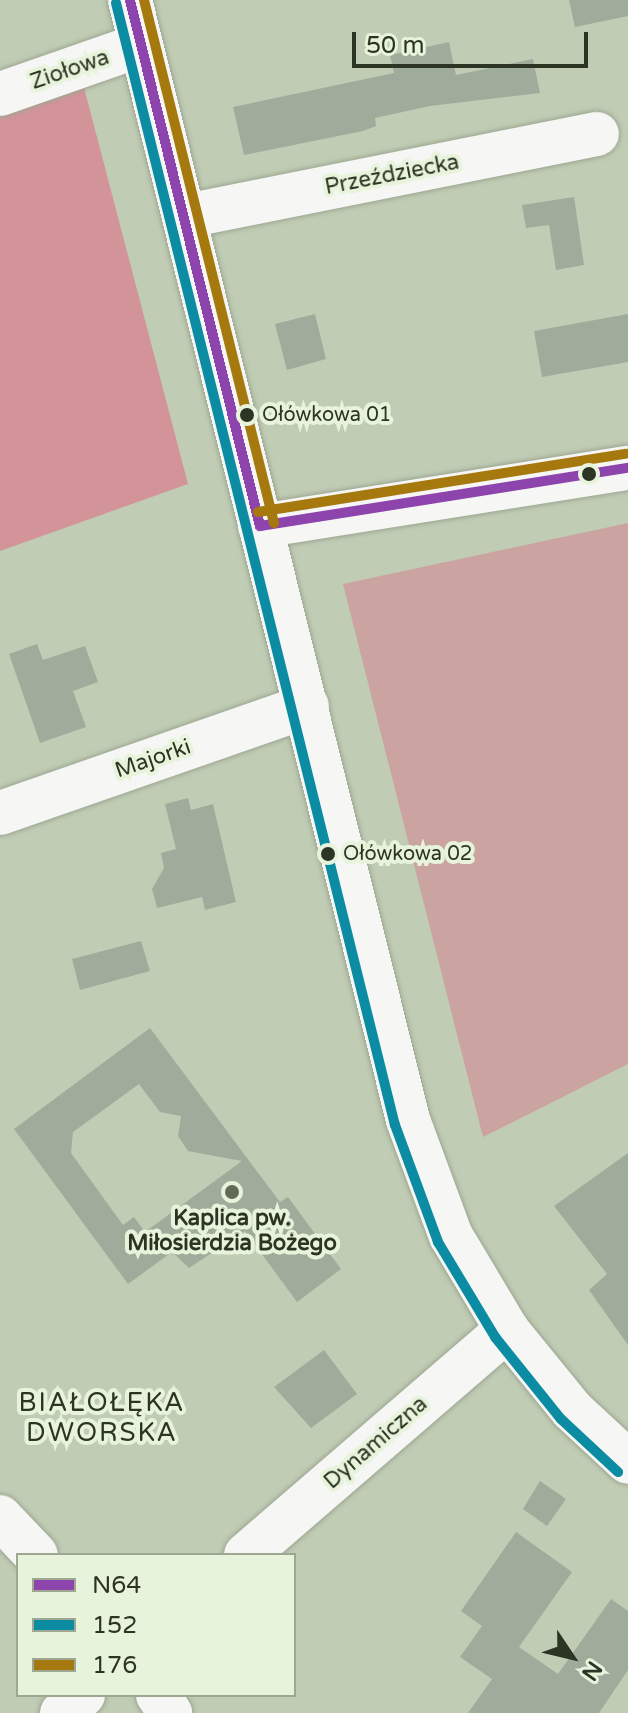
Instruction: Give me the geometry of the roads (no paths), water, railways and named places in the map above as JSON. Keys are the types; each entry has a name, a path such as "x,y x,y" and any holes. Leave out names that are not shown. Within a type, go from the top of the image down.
{"street":[{"path":"130,0 408,1120 451,1236 507,1330 572,1410 628,1462"},
{"name":"Ziołowa","path":"0,94 141,45"},
{"name":"Przeździecka","path":"186,216 597,134"},
{"path":"260,526 628,468"},
{"name":"Majorki","path":"0,813 307,706"},
{"name":"Dynamiczna","path":"248,1553 507,1330"},
{"path":"0,1517 34,1553"},
{"path":"62,1713 81,1697"}],"place":[{"name":"Ołówkowa 01","path":"247,415"},
{"name":"Ołówkowa 02","path":"328,854"},
{"name":"Kaplica pw. Miłosierdzia Bożego","path":"232,1192"}],"district":[{"name":"BIAŁOŁĘKA DWORSKA","path":"102,1418"}]}
